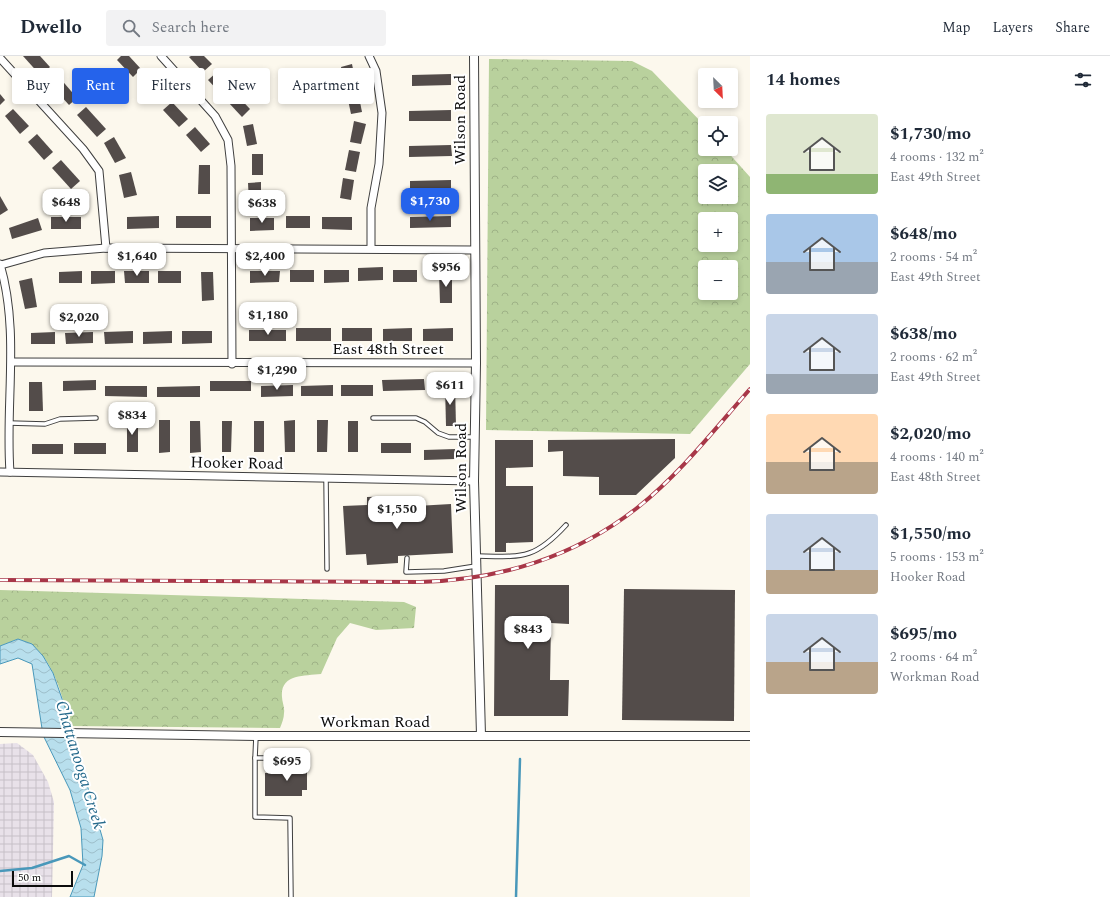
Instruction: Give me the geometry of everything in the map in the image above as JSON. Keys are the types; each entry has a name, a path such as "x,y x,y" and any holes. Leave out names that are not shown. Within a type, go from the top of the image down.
{"street":[{"path":"161,56 214,116 228,140 231,166 232,364"},
{"path":"369,56 376,71 382,113 379,164 371,208 371,248"},
{"name":"Wilson Road","path":"474,56 474,250 476,363 474,481 481,735"},
{"path":"0,58 83,149 99,171 106,248"},
{"path":"10,472 9,423 12,362 0,264 44,253 106,248 371,248 474,250"},
{"name":"East 48th Street","path":"12,362 232,364 476,363"},
{"name":"Hooker Road","path":"0,472 474,481"},
{"name":"Workman Road","path":"0,732 256,736 750,736"}],"lane":[{"path":"9,423 44,424 60,419 96,418"},
{"path":"373,418 416,418 425,422 438,433 449,438 475,437"},
{"path":"326,478 327,569"},
{"path":"476,556 519,557 548,544 566,524"},
{"path":"407,558 406,572 444,571 476,566"},
{"path":"256,736 255,817 290,818 291,897"},
{"path":"255,758 294,758"}],"shaded area":[{"path":"17,743 33,755 48,782 54,802 52,897 0,897 0,744"}],"green space":[{"path":"489,59 632,61 652,71 698,119 698,156 731,156 750,177 750,364 690,434 486,430"},
{"path":"0,590 404,602 416,607 414,628 376,630 350,623 337,638 321,674 301,676 289,680 285,684 282,689 284,715 280,728 69,726 57,682 47,662 40,653 28,642 18,639 0,646"}],"water":[{"path":"18,639 32,644 43,656 53,673 67,713 71,742 88,788 103,840 102,856 94,897 70,897 83,865 81,828 70,790 43,735 32,664 18,658 0,664 0,646"}],"building":[{"path":"23,56 40,56 50,67 49,68 34,68"},
{"path":"121,56 129,56 140,68 137,68 137,73 133,77 129,73 129,68 125,68 117,60"},
{"path":"204,56 212,64 205,70 205,68 199,68 189,57"},
{"path":"352,64 353,68 341,68"},
{"path":"451,74 451,85 412,86 412,75"},
{"path":"213,76 213,85 208,80"},
{"path":"64,83 72,92 72,102 69,105 64,99"},
{"path":"0,94 5,100 0,105"},
{"path":"170,104 174,104 188,119 179,127 163,110"},
{"path":"230,104 245,104 250,109 242,117"},
{"path":"349,104 360,104 362,112 351,114"},
{"path":"86,107 106,129 97,137 77,115"},
{"path":"13,109 29,126 20,134 5,116"},
{"path":"451,110 451,121 409,121 409,111"},
{"path":"354,121 366,124 361,144 350,142"},
{"path":"253,124 257,144 247,146 243,126"},
{"path":"195,127 210,144 201,152 186,135"},
{"path":"37,134 53,152 44,160 28,142"},
{"path":"114,137 126,158 115,163 104,143"},
{"path":"451,145 452,156 409,157 409,146"},
{"path":"349,150 360,152 356,172 345,170"},
{"path":"252,154 263,154 263,175 252,175"},
{"path":"61,160 80,181 71,189 52,168"},
{"path":"199,165 210,165 210,194 198,194"},
{"path":"131,172 137,195 124,198 119,175"},
{"path":"343,178 354,180 351,200 340,198"},
{"path":"451,180 451,192 410,192 410,181"},
{"path":"261,182 261,203 249,203 248,183"},
{"path":"0,196 8,210 0,215"},
{"path":"159,216 159,228 127,229 127,217"},
{"path":"176,216 211,216 211,228 176,228"},
{"path":"286,216 310,216 310,228 286,228"},
{"path":"451,216 451,227 410,228 410,217"},
{"path":"51,217 81,217 81,229 51,229"},
{"path":"322,217 352,217 352,230 322,229"},
{"path":"38,218 42,230 12,239 9,228"},
{"path":"250,218 274,218 274,230 250,231"},
{"path":"383,267 383,280 358,281 358,268"},
{"path":"290,270 314,270 314,282 290,282"},
{"path":"324,270 349,270 349,282 324,283"},
{"path":"393,270 417,270 417,282 393,282"},
{"path":"82,271 82,283 59,283 59,272"},
{"path":"91,271 115,271 115,283 91,284"},
{"path":"124,271 149,271 149,283 125,283"},
{"path":"158,271 181,271 181,283 158,283"},
{"path":"250,271 280,271 279,282 250,283"},
{"path":"201,272 213,272 214,300 202,301"},
{"path":"452,272 452,303 440,303 439,273"},
{"path":"32,278 37,307 25,309 19,281"},
{"path":"296,328 331,328 331,341 296,341"},
{"path":"342,328 372,328 372,341 342,341"},
{"path":"412,328 412,341 383,341 383,329"},
{"path":"453,328 453,341 423,341 423,329"},
{"path":"249,330 286,330 286,341 249,341"},
{"path":"133,331 133,343 105,344 104,332"},
{"path":"172,331 172,343 143,344 143,332"},
{"path":"182,331 212,331 212,343 182,344"},
{"path":"55,332 55,344 31,344 31,333"},
{"path":"93,332 93,343 66,344 65,333"},
{"path":"424,379 425,390 383,391 382,380"},
{"path":"96,380 96,390 63,391 63,381"},
{"path":"210,381 251,381 251,391 210,391"},
{"path":"29,382 42,382 43,411 29,411"},
{"path":"293,385 293,396 261,397 261,386"},
{"path":"333,385 333,396 301,396 301,386"},
{"path":"341,385 373,385 373,396 341,396"},
{"path":"445,385 455,385 456,426 446,426"},
{"path":"105,386 147,386 147,397 105,396"},
{"path":"200,386 200,397 157,397 157,387"},
{"path":"127,420 138,420 138,452 127,452"},
{"path":"159,420 170,420 170,452 159,453"},
{"path":"295,420 295,452 285,452 284,421"},
{"path":"317,420 328,420 327,452 317,452"},
{"path":"190,421 200,421 201,452 190,453"},
{"path":"222,421 232,421 231,452 222,452"},
{"path":"254,421 264,421 264,452 254,452"},
{"path":"348,421 358,421 358,452 348,452"},
{"path":"675,439 675,458 636,495 599,495 599,477 563,476 563,451 548,452 548,440"},
{"path":"495,440 533,440 533,467 506,468 506,486 533,486 533,542 506,543 506,552 495,552"},
{"path":"74,443 106,443 106,454 74,454"},
{"path":"381,443 411,443 411,453 381,453"},
{"path":"32,444 63,444 63,454 32,454"},
{"path":"455,449 455,459 424,460 424,450"},
{"path":"398,496 399,507 451,504 453,553 398,556 398,563 367,565 366,554 346,555 343,506 367,505 367,497"},
{"path":"495,585 569,585 569,624 551,623 550,680 569,680 568,716 494,716"},
{"path":"624,589 735,590 734,721 622,720"},
{"path":"287,766 307,766 307,790 302,790 302,796 265,796 265,773 287,773"}],"waterway":[{"path":"516,897 520,759"},
{"path":"0,871 32,868 69,856 85,865"}],"railway":[{"path":"0,580 420,582 449,580 507,571 535,563 588,540 637,508 668,481 710,436 750,389"}],"water label":[{"name":"Chattanooga Creek","path":"80,765"}]}
